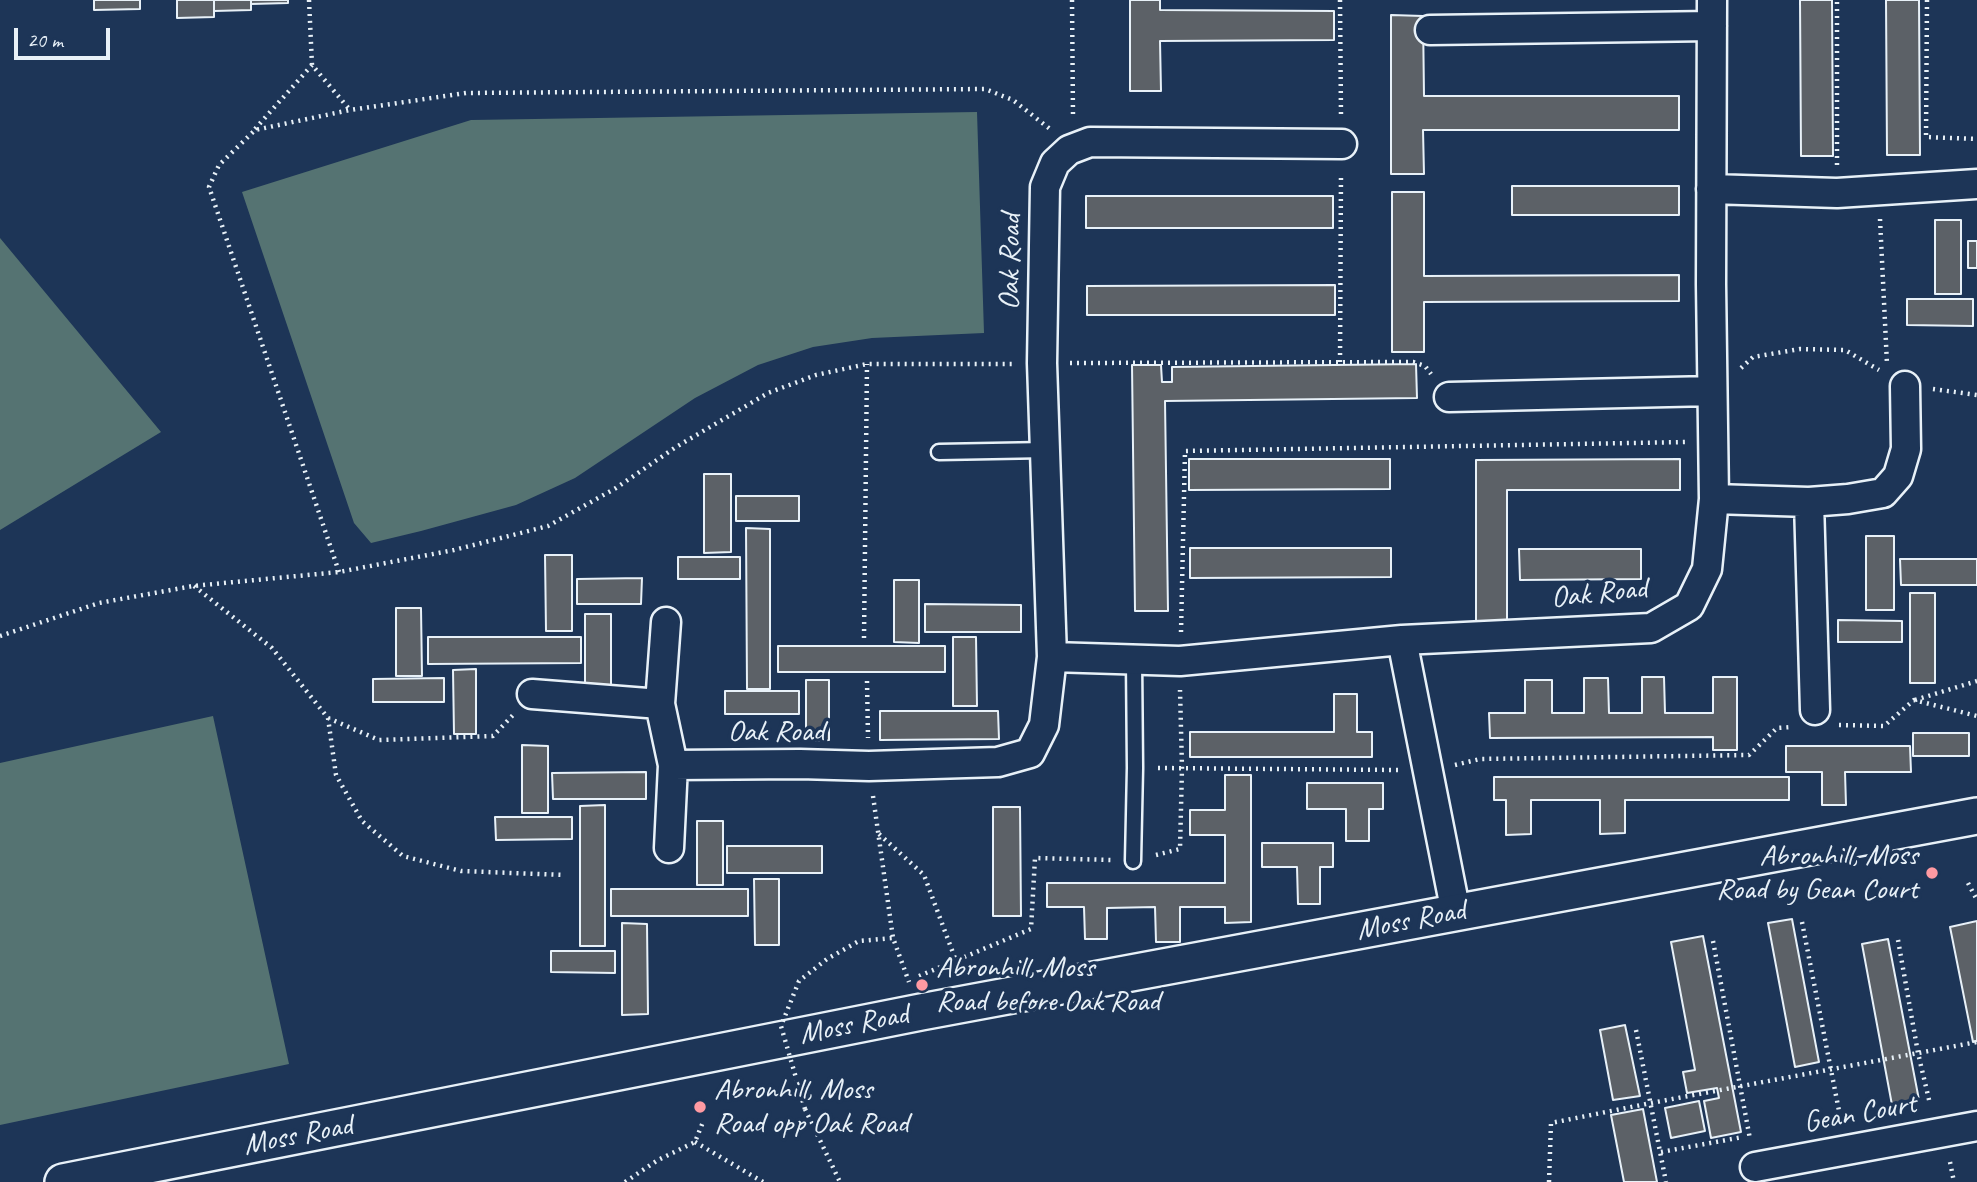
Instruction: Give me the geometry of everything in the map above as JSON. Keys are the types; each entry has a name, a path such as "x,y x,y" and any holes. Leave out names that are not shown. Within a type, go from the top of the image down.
{"street":[{"name":"Oak Road","path":"1052,657 1180,661 1402,640 1651,628 1689,606 1707,569 1714,499 1712,13 1430,30"},
{"path":"1069,150 1090,142 1342,144"},
{"name":"Oak Road","path":"673,765 869,766 998,762 1030,753 1044,725 1052,657 1042,363 1045,187 1055,163 1069,150"},
{"path":"1712,189 1838,193 1977,184"},
{"path":"1714,499 1809,502 1883,494 1898,476 1906,449 1905,386"},
{"path":"1449,397 1712,391"},
{"path":"1809,502 1816,720"},
{"path":"666,622 660,704 673,765 669,848"},
{"path":"1402,640 1456,912"},
{"path":"532,694 660,704"},
{"name":"Moss Road","path":"63,1182 921,1012 1977,816"},
{"name":"Gean Court","path":"1755,1167 1977,1126"}],"lane":[{"path":"939,452 1046,450"},
{"path":"1133,861 1134,661"}],"path":[{"path":"309,0 312,65 351,110"},
{"path":"1340,0 1340,362"},
{"path":"1838,0 1838,193"},
{"path":"1927,0 1926,137 1977,139"},
{"path":"312,65 255,130 219,165 209,187 339,572"},
{"path":"255,130 351,110 466,93 985,89 1013,100 1060,136 1069,150"},
{"path":"1712,391 1753,357 1800,349 1845,350 1888,375 1879,190"},
{"path":"0,636 99,603 193,586 339,572 454,550 548,526 615,488 676,447 768,393 816,375 867,364 1413,362 1424,366 1449,397"},
{"path":"864,638 867,364"},
{"path":"1905,386 1977,395"},
{"path":"909,980 1031,929 1035,858 1133,861 1180,849 1180,661 1185,451 1713,442"},
{"path":"193,586 272,648 327,718 379,740 493,736 532,694"},
{"path":"867,681 869,766 893,938 921,1012"},
{"path":"1135,768 1428,771 1480,759 1749,755 1777,728 1816,720 1884,726 1914,700 1977,681"},
{"path":"1914,700 1977,716"},
{"path":"327,718 336,775 362,821 403,856 461,871 564,875"},
{"path":"878,834 924,875 956,961"},
{"path":"1968,883 1977,900"},
{"path":"1802,922 1847,1150"},
{"path":"840,1182 805,1109 781,1026 799,981 827,959 859,941 893,938"},
{"path":"1898,940 1918,1053 1933,1120 1939,1133"},
{"path":"1713,941 1755,1167"},
{"path":"1636,1030 1667,1182"},
{"path":"1549,1182 1551,1124 1977,1042"},
{"path":"625,1182 658,1160 695,1142 703,1122"},
{"path":"1661,1152 1749,1136"},
{"path":"695,1142 762,1182"}],"green space":[{"path":"977,112 984,333 872,338 813,347 758,365 695,398 575,478 516,505 371,543 354,523 242,192 471,120"},
{"path":"0,238 161,432 0,530"},
{"path":"213,716 289,1064 0,1125 0,763"}],"building":[{"path":"94,0 140,0 140,9 94,10"},
{"path":"177,0 214,0 214,17 177,18"},
{"path":"214,0 251,0 251,10 214,11"},
{"path":"251,0 288,0 288,3 251,4"},
{"path":"1130,0 1160,0 1160,10 1334,11 1334,40 1160,41 1161,91 1130,91"},
{"path":"1800,0 1832,0 1833,156 1801,156"},
{"path":"1886,0 1919,0 1920,155 1887,155"},
{"path":"1391,15 1423,16 1424,96 1679,96 1679,130 1423,130 1424,174 1391,174"},
{"path":"1512,186 1679,186 1679,215 1512,215"},
{"path":"1392,192 1424,192 1424,276 1679,275 1679,301 1424,302 1424,352 1392,352"},
{"path":"1086,196 1333,196 1333,228 1086,228"},
{"path":"1935,220 1961,220 1961,294 1935,294"},
{"path":"1968,241 1977,241 1977,268 1968,268"},
{"path":"1335,285 1335,315 1087,315 1087,286"},
{"path":"1907,299 1973,299 1973,326 1907,325"},
{"path":"1416,364 1417,398 1165,401 1168,611 1135,611 1132,365 1161,365 1162,382 1172,382 1172,367"},
{"path":"1189,459 1390,459 1390,489 1189,490"},
{"path":"1680,459 1680,490 1507,490 1507,623 1476,622 1476,460"},
{"path":"704,474 731,474 731,552 704,553"},
{"path":"736,496 799,496 799,521 736,521"},
{"path":"746,528 770,529 770,689 747,689"},
{"path":"1866,536 1894,536 1894,610 1866,610"},
{"path":"1190,548 1391,548 1391,577 1190,578"},
{"path":"1519,549 1641,549 1641,579 1520,580"},
{"path":"545,555 572,555 572,631 546,631"},
{"path":"678,557 740,557 740,579 678,579"},
{"path":"1900,559 1977,559 1977,585 1901,585"},
{"path":"642,578 641,604 577,604 577,579"},
{"path":"894,580 919,580 919,643 894,642"},
{"path":"1910,593 1935,593 1935,683 1910,683"},
{"path":"925,604 1021,605 1021,632 925,632"},
{"path":"396,608 421,608 422,676 396,676"},
{"path":"585,614 611,614 611,698 585,698"},
{"path":"1838,620 1902,621 1902,642 1838,642"},
{"path":"428,637 581,637 581,663 428,664"},
{"path":"953,637 976,637 977,706 953,706"},
{"path":"778,646 945,646 945,672 778,672"},
{"path":"476,669 476,734 454,734 453,670"},
{"path":"1642,677 1664,677 1665,713 1713,713 1713,677 1737,677 1737,750 1713,750 1713,737 1490,738 1489,713 1525,713 1525,680 1552,680 1552,713 1584,713 1584,678 1608,678 1609,713 1642,713"},
{"path":"444,678 444,702 373,702 373,679"},
{"path":"806,680 829,680 829,740 806,741"},
{"path":"725,691 799,691 799,714 725,714"},
{"path":"1334,694 1357,694 1357,732 1372,732 1372,757 1190,757 1190,732 1334,732"},
{"path":"880,711 998,711 999,739 880,740"},
{"path":"1913,733 1969,733 1969,756 1913,756"},
{"path":"522,745 548,746 548,813 522,813"},
{"path":"1786,746 1910,746 1911,772 1845,772 1846,805 1822,805 1822,772 1786,772"},
{"path":"646,772 646,799 553,799 552,773"},
{"path":"1225,775 1251,775 1251,922 1225,923 1225,907 1180,907 1180,942 1156,942 1155,907 1107,908 1107,939 1085,939 1084,907 1047,907 1047,883 1225,883 1225,835 1190,835 1190,810 1225,810"},
{"path":"1494,777 1789,777 1789,800 1625,800 1625,833 1600,834 1600,800 1531,800 1531,834 1506,835 1506,800 1494,800"},
{"path":"1307,783 1383,783 1383,809 1369,809 1369,841 1346,841 1346,809 1307,809"},
{"path":"605,805 605,946 580,946 580,806"},
{"path":"993,807 1020,807 1021,916 993,916"},
{"path":"495,817 572,817 572,839 496,840"},
{"path":"697,821 723,821 723,885 697,885"},
{"path":"1262,843 1333,843 1333,867 1320,867 1320,904 1298,904 1297,867 1262,867"},
{"path":"727,846 822,846 822,873 727,873"},
{"path":"754,879 779,879 779,945 755,945"},
{"path":"611,889 748,889 748,916 611,916"},
{"path":"1792,919 1819,1062 1795,1067 1768,923"},
{"path":"1977,921 1977,1041 1973,1042 1950,927"},
{"path":"622,923 647,924 648,1014 622,1015"},
{"path":"1703,936 1741,1132 1711,1138 1704,1101 1719,1098 1717,1088 1687,1093 1683,1072 1695,1070 1671,942"},
{"path":"1888,939 1919,1100 1892,1105 1862,944"},
{"path":"551,951 615,951 615,973 551,972"},
{"path":"1625,1025 1640,1096 1613,1100 1600,1030"},
{"path":"1699,1101 1705,1131 1671,1138 1665,1108"},
{"path":"1643,1109 1657,1182 1624,1182 1611,1115"}],"place":[{"name":"Abronhill, Moss Road by Gean Court","path":"1932,873"},
{"name":"Abronhill, Moss Road before Oak Road","path":"922,985"},
{"name":"Abronhill, Moss Road opp Oak Road","path":"700,1107"}]}
